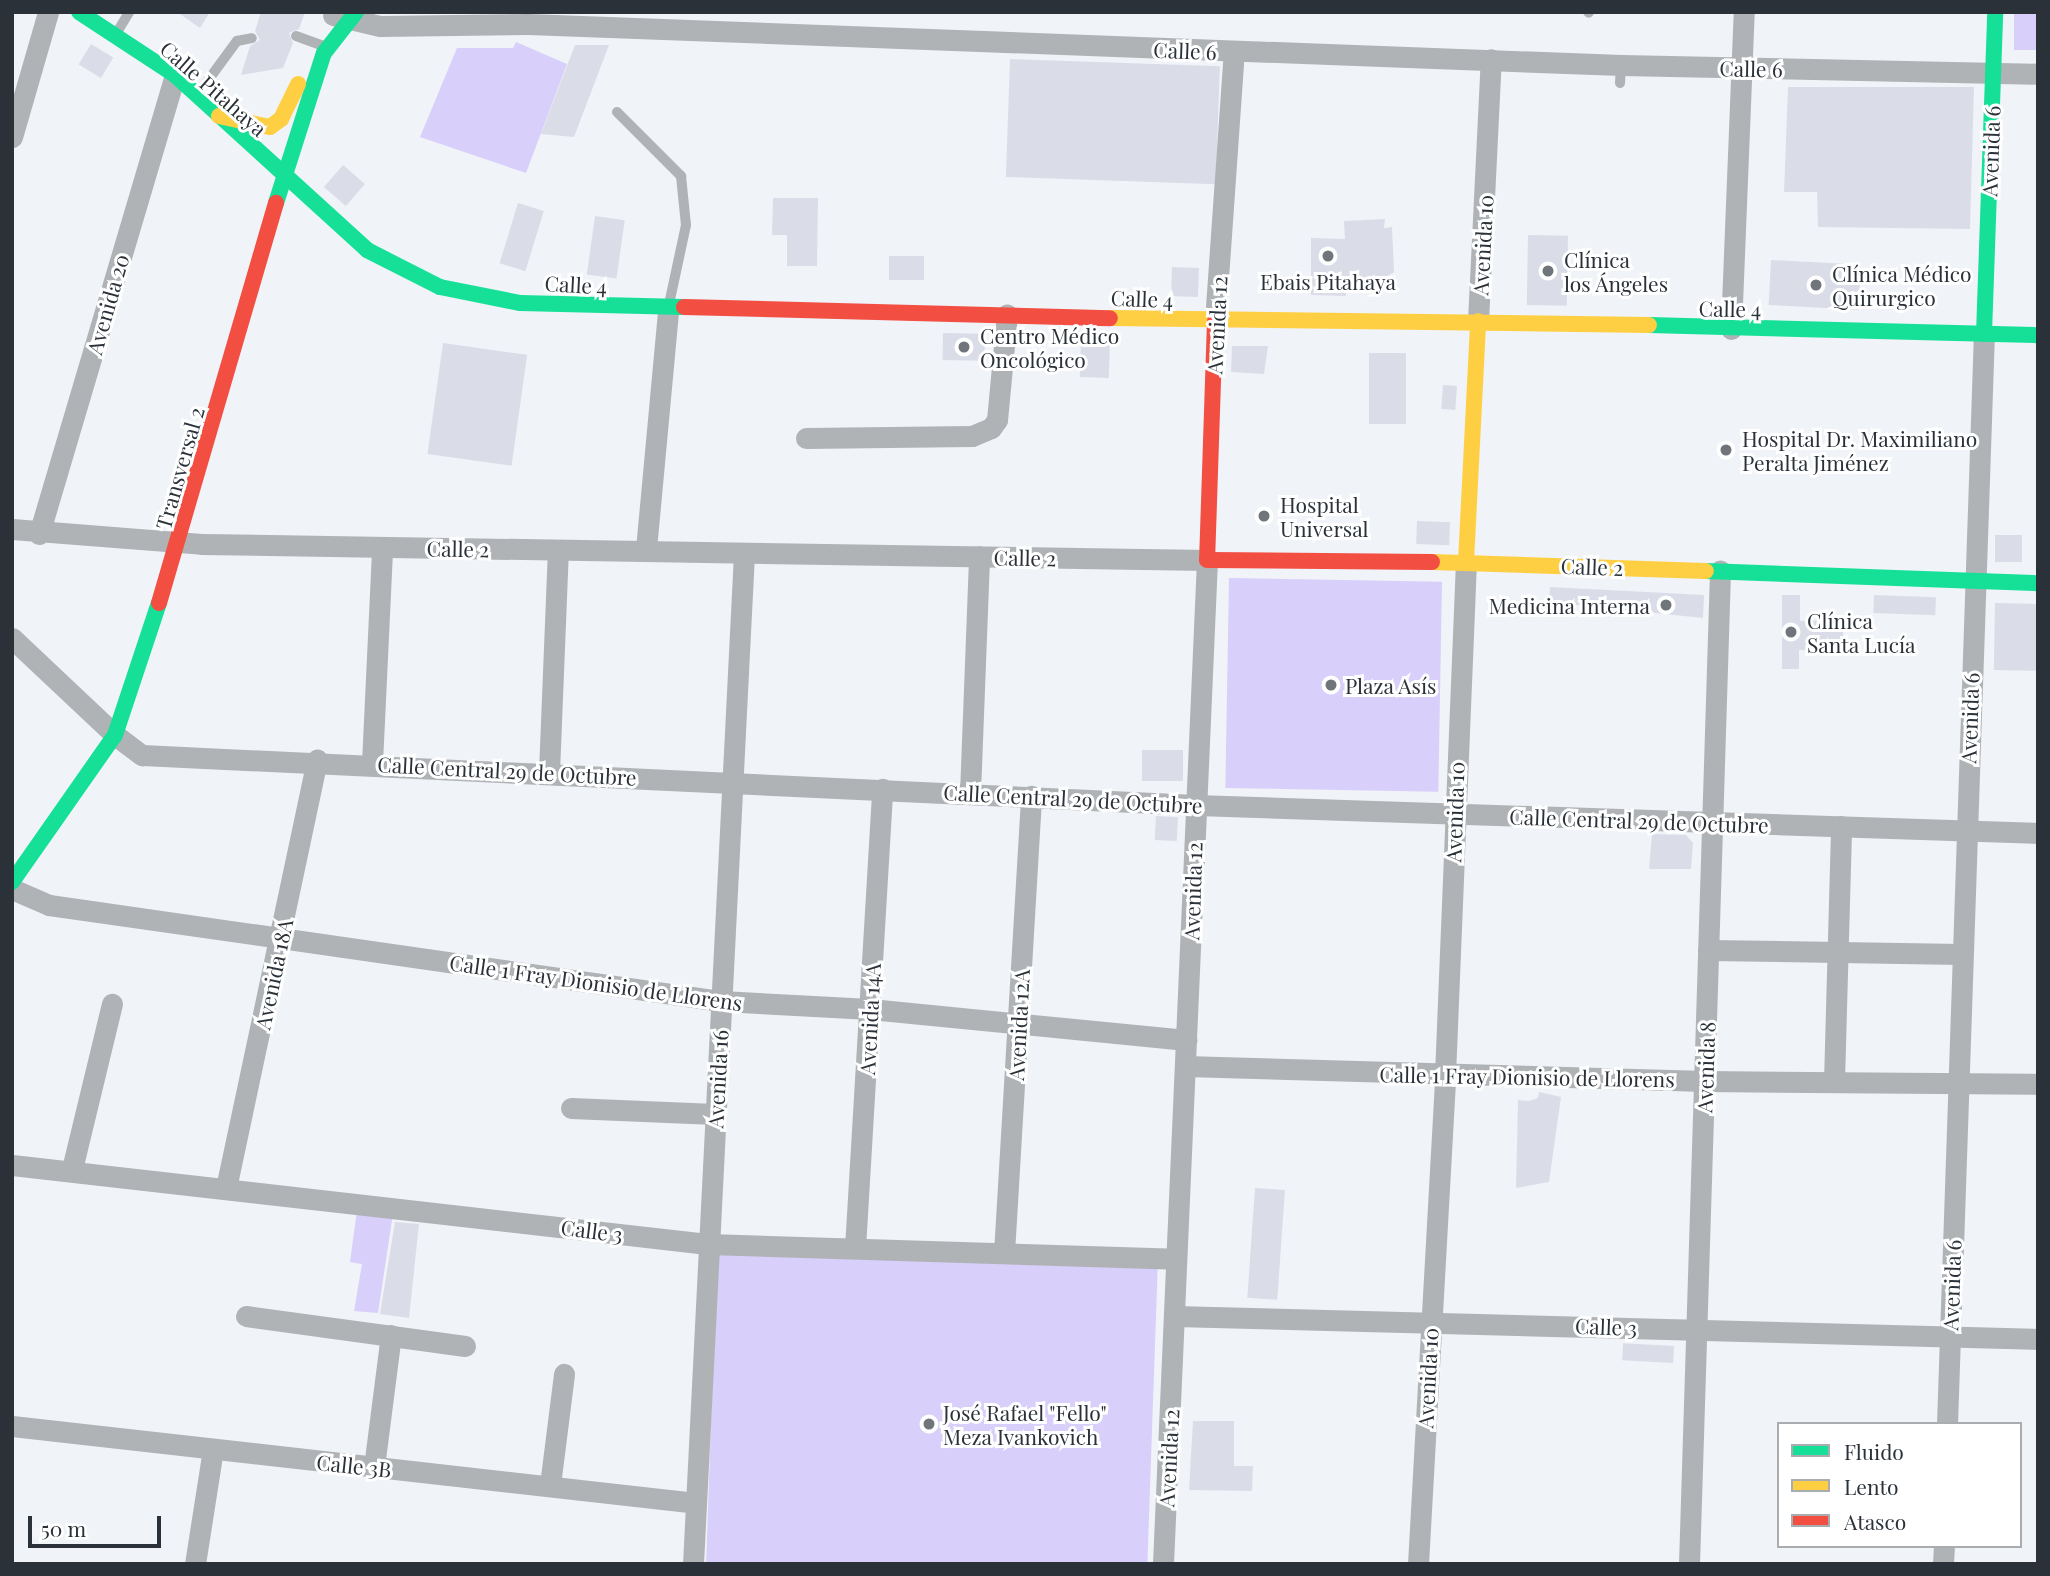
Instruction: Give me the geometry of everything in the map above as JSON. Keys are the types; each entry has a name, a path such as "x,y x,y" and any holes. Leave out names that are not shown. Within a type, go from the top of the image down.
{"street":[{"path":"12,137 48,12"},
{"name":"Calle Pitahaya","path":"79,12 175,75 283,178"},
{"path":"1731,329 1744,12"},
{"name":"Avenida 6","path":"1947,1422 1965,830 1995,12"},
{"path":"219,116 270,127 281,119 305,68 327,47 343,15"},
{"name":"Calle 6","path":"343,15 380,26 761,22 1234,52 1491,60 1620,74 1742,68 2038,74"},
{"name":"Transversal 2","path":"12,882 115,735 179,542 283,178 327,47"},
{"name":"Avenida 12","path":"1163,1564 1215,321 1234,52"},
{"name":"Avenida 10","path":"1418,1564 1445,1075 1454,814 1491,60"},
{"name":"Avenida 20","path":"39,534 175,75"},
{"name":"Calle 4","path":"283,178 367,250 440,287 520,303 668,310 1007,314 1215,321 1478,321 2038,335"},
{"path":"646,549 668,310"},
{"path":"806,438 972,436 991,428 996,420 1007,314"},
{"name":"Calle 2","path":"12,529 39,534 179,542 744,553 1466,562 2038,583"},
{"path":"372,763 382,547"},
{"path":"549,772 558,550"},
{"name":"Avenida 16","path":"693,1564 744,553"},
{"path":"971,793 979,556"},
{"name":"Avenida 8","path":"1689,1564 1720,570"},
{"name":"Calle Central 29 de Octubre","path":"12,638 115,735 142,754 317,760 1196,804 2038,833"},
{"name":"Avenida 18A","path":"226,1188 282,938 317,760"},
{"name":"Avenida 14A","path":"855,1248 882,789"},
{"name":"Avenida 12A","path":"1004,1253 1031,796"},
{"path":"1834,1081 1841,826"},
{"name":"Calle 1 Fray Dionisio de Llorens","path":"12,888 48,905 722,1001 870,1009 1186,1040"},
{"path":"1708,950 1961,954"},
{"path":"72,1169 112,1004"},
{"name":"Calle 1 Fray Dionisio de Llorens","path":"1185,1066 1705,1081 1958,1081 2038,1084"},
{"path":"571,1108 715,1114"},
{"name":"Calle 3","path":"12,1165 72,1169 708,1244 1175,1259"},
{"path":"246,1316 465,1346"},
{"name":"Calle 3","path":"1174,1316 1430,1320 2038,1339"},
{"path":"374,1467 391,1335"},
{"path":"550,1485 564,1374"},
{"name":"Calle 3B","path":"12,1426 696,1503"},
{"path":"195,1564 213,1449"}],"lane":[{"path":"116,34 129,12"},
{"path":"296,36 327,47"},
{"path":"197,95 237,41 253,38"},
{"path":"617,112 681,176 686,225 668,310"}],"shaded area":[{"path":"2014,12 2038,12 2038,50 2014,50"},
{"path":"516,42 567,64 526,173 420,137 457,48 513,48"},
{"name":"Plaza Asís","path":"1229,578 1442,582 1438,792 1225,788"},
{"path":"358,1203 394,1207 378,1313 354,1311 362,1264 350,1262"},
{"path":"717,1251 1158,1266 1147,1564 706,1564"}],"building":[{"path":"177,12 210,12 200,28"},
{"path":"261,12 305,12 299,29 289,33 293,43 283,68 241,75 250,46 260,40 255,31"},
{"path":"91,44 113,57 101,78 79,65"},
{"path":"575,45 609,45 574,137 541,134"},
{"path":"1010,59 1220,66 1216,184 1006,177"},
{"path":"1788,87 1974,87 1970,229 1818,227 1817,192 1784,192"},
{"path":"343,165 365,184 346,206 324,187"},
{"path":"773,198 818,198 817,266 787,266 787,235 772,235"},
{"path":"518,203 544,211 525,271 500,263"},
{"path":"595,216 625,220 616,279 587,274"},
{"path":"1385,219 1384,228 1392,227 1394,272 1376,283 1346,284 1346,296 1311,295 1311,238 1345,239 1344,221"},
{"name":"Clínica los Ángeles","path":"1528,235 1568,236 1567,306 1527,305"},
{"path":"889,256 924,256 924,280 889,280"},
{"name":"Clínica Médico Quirurgico","path":"1771,260 1861,265 1859,310 1769,305"},
{"path":"1172,267 1199,268 1198,297 1171,296"},
{"name":"Centro Médico Oncológico","path":"943,333 985,334 985,361 943,360"},
{"path":"1081,342 1110,343 1109,378 1080,377"},
{"path":"443,343 527,355 512,466 427,454"},
{"path":"1232,346 1268,346 1264,374 1231,372"},
{"path":"1369,353 1406,353 1406,424 1369,424"},
{"path":"1443,385 1457,386 1455,410 1441,409"},
{"path":"1417,521 1450,522 1449,545 1416,544"},
{"path":"1995,535 2022,535 2022,562 1995,562"},
{"path":"1550,587 1704,595 1703,618 1549,602"},
{"path":"1782,595 1800,595 1800,621 1827,620 1843,626 1843,651 1799,650 1799,669 1782,669"},
{"path":"1874,595 1936,597 1935,615 1873,613"},
{"path":"1995,603 2038,604 2037,671 1994,670"},
{"path":"1142,750 1183,750 1183,781 1142,781"},
{"path":"1156,816 1178,817 1177,841 1155,840"},
{"path":"1652,834 1686,835 1693,843 1691,869 1649,869"},
{"path":"1539,1092 1561,1097 1549,1182 1516,1188 1518,1100 1538,1098"},
{"path":"1255,1188 1285,1190 1277,1300 1247,1298"},
{"path":"395,1222 419,1224 409,1318 380,1314"},
{"path":"1623,1343 1674,1346 1673,1363 1622,1360"},
{"path":"1193,1421 1234,1421 1234,1466 1253,1466 1252,1491 1189,1490"}],"traffic: fast":[{"path":"79,12 175,75 367,250 440,287 520,303 684,307"},
{"path":"276,203 324,53 356,12"},
{"path":"1984,334 1995,12"},
{"path":"1649,325 2038,335"},
{"path":"1706,571 2038,583"},
{"path":"12,882 115,735 159,603"}],"traffic: slow":[{"path":"219,116 270,127 281,119 298,84"},
{"path":"1110,318 1649,325"},
{"path":"1466,562 1478,321"},
{"path":"1432,562 1706,571"}],"traffic: jam":[{"path":"159,603 276,203"},
{"path":"684,307 1110,318"},
{"path":"1215,321 1207,560 1432,562"}],"place":[{"name":"Ebais Pitahaya","path":"1328,256"},
{"name":"Clínica los Ángeles","path":"1548,271"},
{"name":"Clínica Médico Quirurgico","path":"1816,285"},
{"name":"Centro Médico Oncológico","path":"964,347"},
{"name":"Hospital Dr. Maximiliano Peralta Jiménez","path":"1726,450"},
{"name":"Hospital Universal","path":"1264,516"},
{"name":"Medicina Interna","path":"1666,605"},
{"name":"Clínica Santa Lucía","path":"1791,632"},
{"name":"Plaza Asís","path":"1331,685"},
{"name":"José Rafael \"Fello\" Meza Ivankovich","path":"929,1424"}]}
